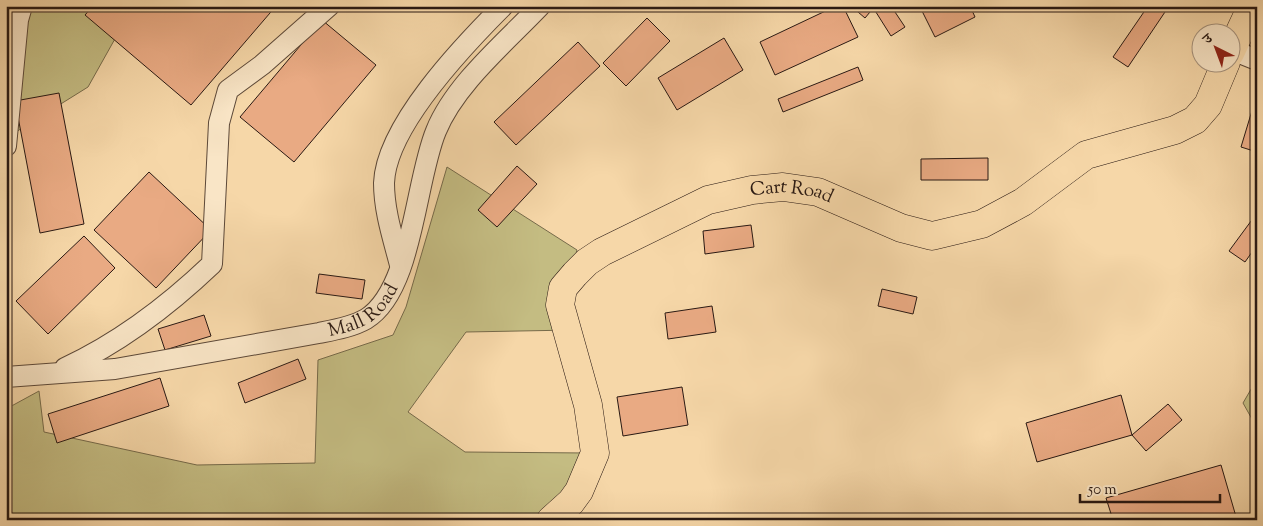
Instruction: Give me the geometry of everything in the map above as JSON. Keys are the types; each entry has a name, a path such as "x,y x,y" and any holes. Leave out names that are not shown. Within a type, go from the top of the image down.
{"main road":[{"name":"Cart Road","path":"1240,33 1252,6"},
{"name":"Cart Road","path":"551,520 571,502 579,491 595,454 588,405 560,305 563,288 586,262 624,240 708,200 752,190 783,187 818,192 902,228 932,236 982,224 1023,202 1086,155 1174,130 1195,120 1208,105 1223,72"}],"street":[{"path":"6,146 18,20 22,6"},
{"path":"54,373 91,356 175,300 212,264 219,123 228,90 262,65 329,6"},
{"path":"401,270 388,220 384,182 396,139 423,97 466,44 503,6"},
{"name":"Mall Road","path":"6,378 115,369 351,326 367,318 391,292 401,270 423,171 436,130 442,118 462,88 540,6"},
{"path":"1240,57 1257,60"}],"shaded area":[{"path":"6,6 166,6 116,37 88,87 19,130 6,142"},
{"path":"447,167 577,250 567,286 573,330 466,332 408,412 465,452 587,453 544,520 6,520 6,409 39,391 44,432 197,465 315,463 318,360 393,335 406,307"},
{"path":"1257,379 1257,428 1243,403"}],"building":[{"path":"93,6 276,6 191,105 85,15"},
{"path":"836,6 843,6 858,37 775,75 760,42"},
{"path":"851,6 875,6 865,18"},
{"path":"876,6 891,6 905,27 891,36 874,9"},
{"path":"970,6 975,17 935,37 920,7"},
{"path":"1148,6 1169,6 1128,67 1113,57"},
{"path":"647,18 670,41 626,86 603,63"},
{"path":"322,20 376,65 294,162 240,117"},
{"path":"724,38 743,70 677,110 658,78"},
{"path":"578,42 600,66 516,145 494,122"},
{"path":"858,67 863,80 783,112 778,99"},
{"path":"59,93 84,224 40,233 15,101"},
{"path":"1257,94 1257,152 1241,147"},
{"path":"988,158 988,180 921,180 921,159"},
{"path":"517,166 537,184 497,227 478,210"},
{"path":"149,172 211,230 156,288 94,230"},
{"path":"1257,213 1257,245 1245,262 1229,251"},
{"path":"751,225 754,247 705,254 703,231"},
{"path":"84,236 115,268 48,334 16,301"},
{"path":"319,274 365,280 362,299 316,293"},
{"path":"882,289 917,297 913,314 878,306"},
{"path":"712,306 716,332 668,339 665,313"},
{"path":"204,315 211,336 165,350 158,329"},
{"path":"298,359 306,379 245,403 238,383"},
{"path":"160,378 169,406 57,443 48,414"},
{"path":"682,387 688,425 623,436 617,397"},
{"path":"1121,395 1132,435 1037,462 1026,423"},
{"path":"1168,404 1182,420 1146,451 1132,435"},
{"path":"1221,465 1237,520 1113,520 1106,498"}]}
